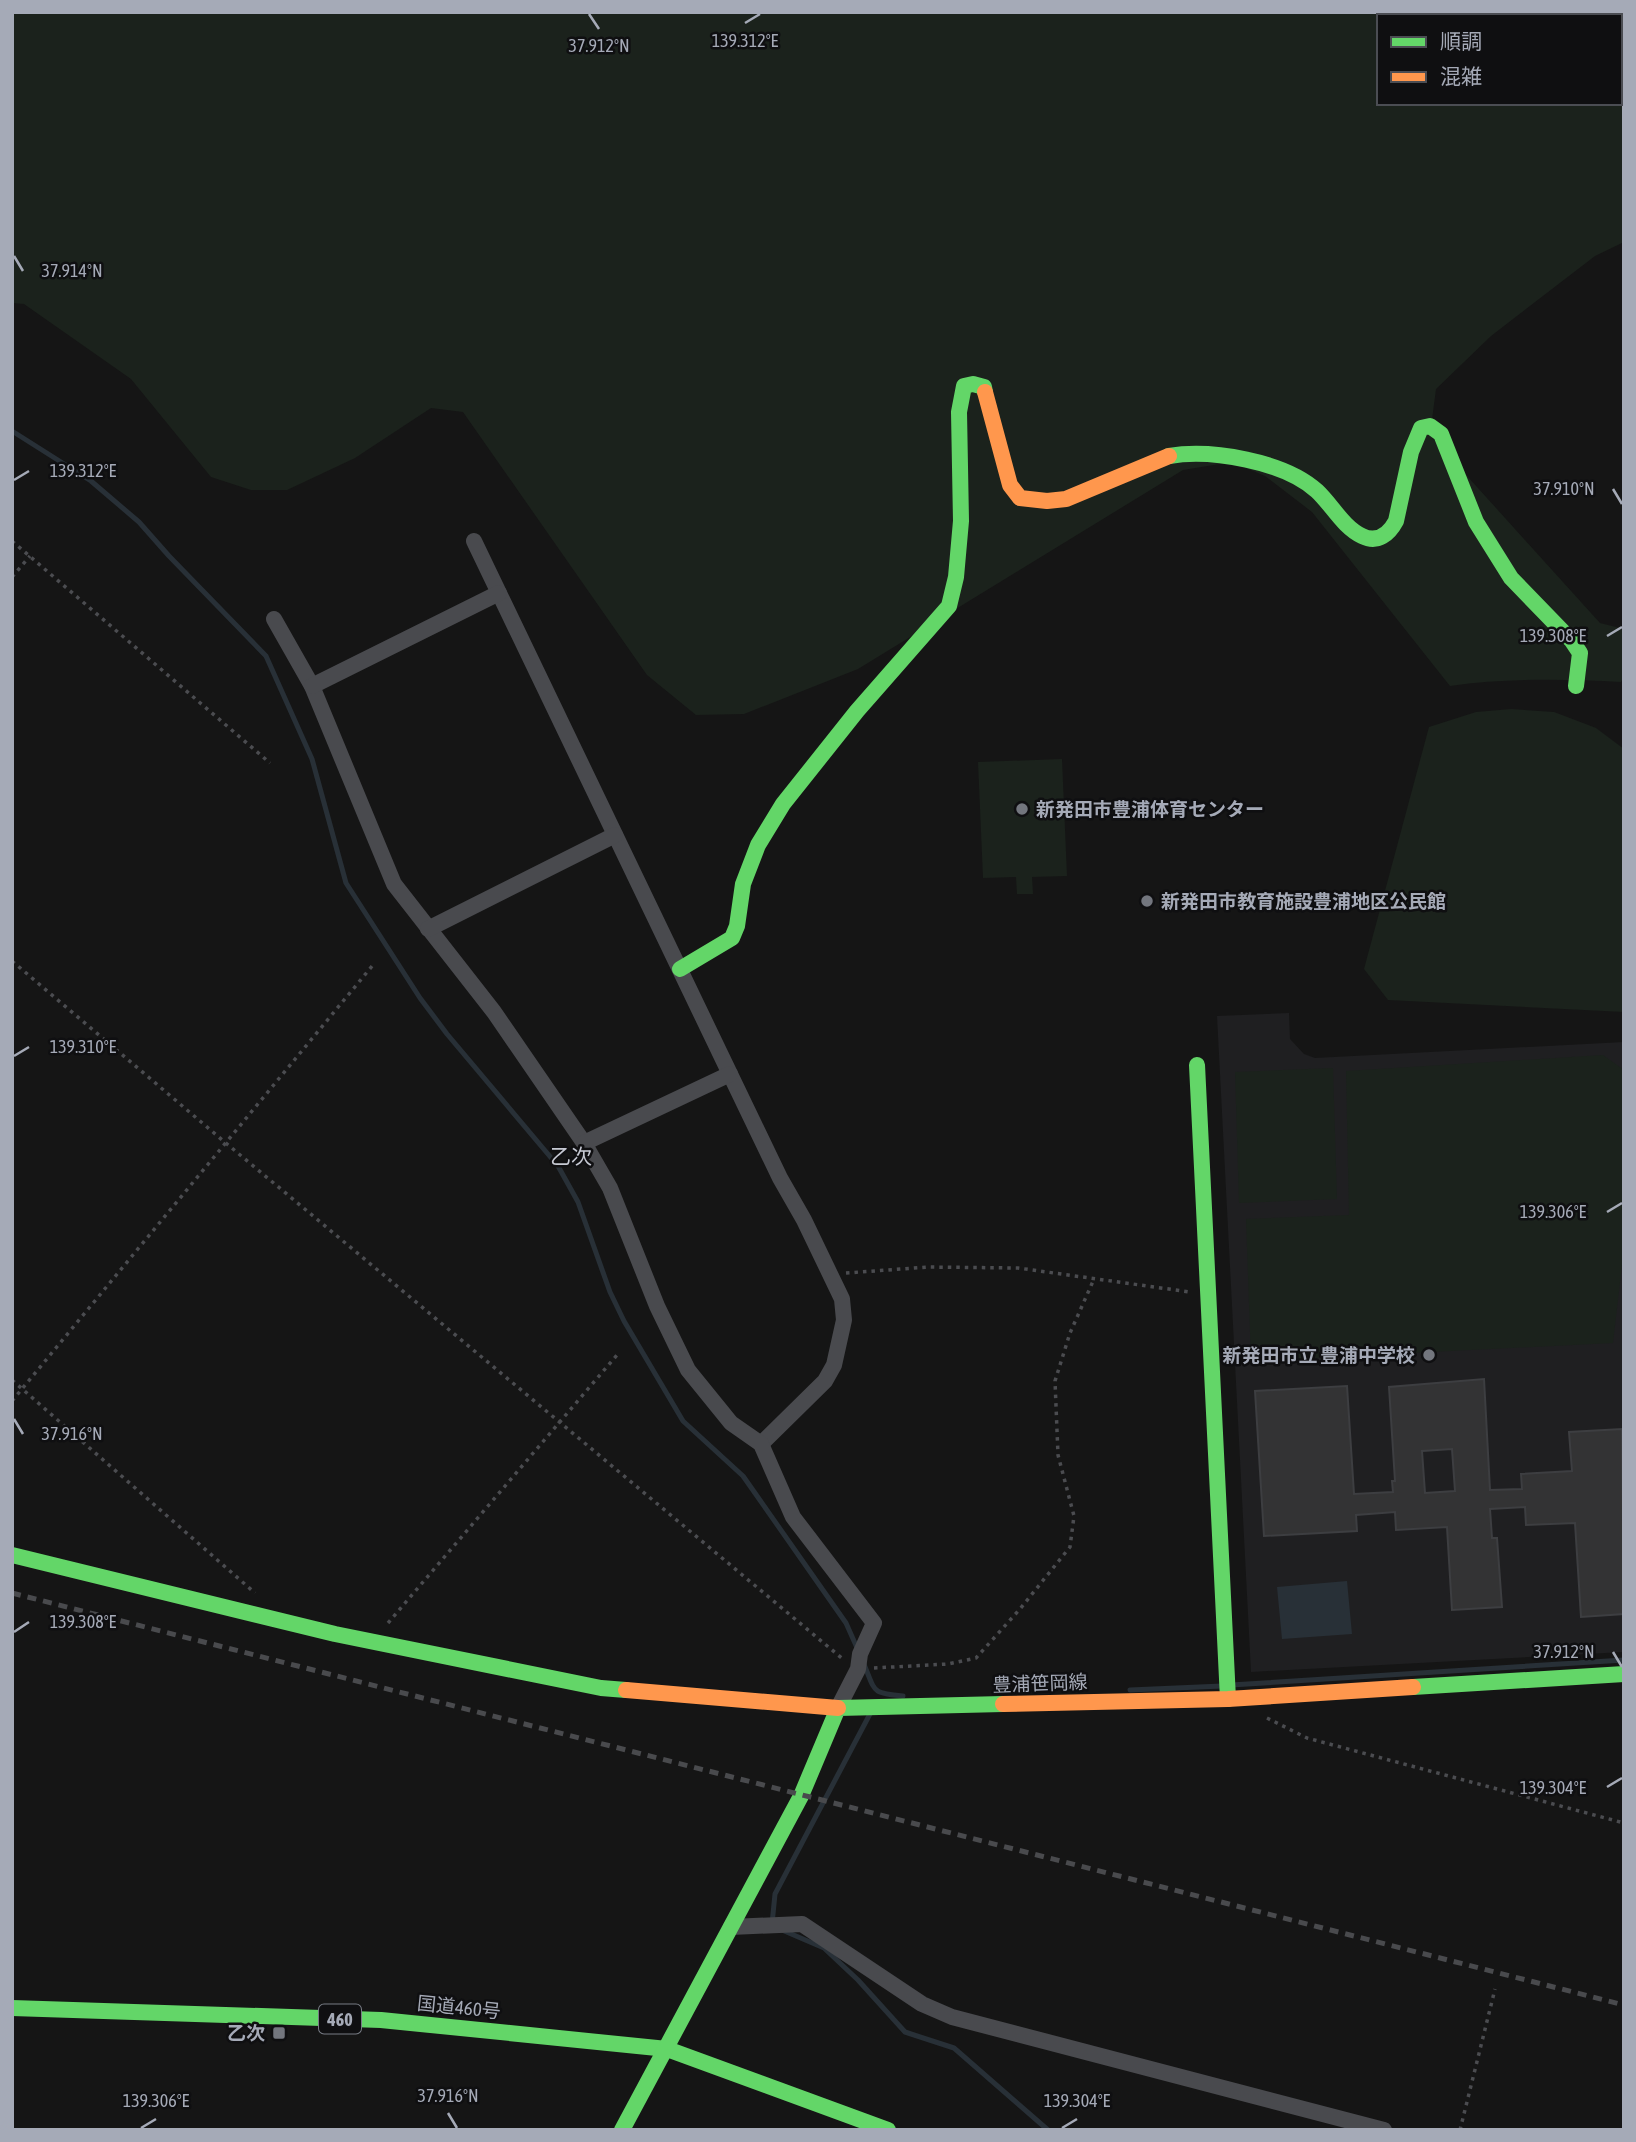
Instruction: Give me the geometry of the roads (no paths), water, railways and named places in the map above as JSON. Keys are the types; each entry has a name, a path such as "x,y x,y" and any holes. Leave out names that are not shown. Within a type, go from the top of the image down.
{"main road":[{"path":"680,969 732,938 737,926 743,884 758,845 783,804 857,711 949,606 956,577 961,521 959,412 964,386 973,384 984,387 1010,485 1020,498 1063,500 1099,486 1147,461 1196,451 1272,467 1311,486 1353,531 1371,540 1386,536 1395,525 1413,442 1421,428 1430,426 1441,433 1476,522 1511,578 1572,640 1580,653 1576,686"},
{"path":"1197,1065 1228,1699"},
{"name":"豊浦笹岡線","path":"12,1555 374,1642 601,1688 838,1708 1228,1699 1624,1674"},
{"path":"622,2130 801,1796 838,1708"},
{"name":"国道460号","path":"12,2008 381,2020 667,2049 888,2130"}],"street":[{"path":"474,541 730,1074 842,1299 844,1320 834,1365 825,1381 761,1444"},
{"path":"312,686 499,593"},
{"path":"274,619 312,686 394,884 494,1012 584,1143 610,1188 657,1306 688,1370 731,1423 761,1444 793,1517 874,1623 860,1654 858,1669 838,1708"},
{"path":"428,929 615,835"},
{"path":"584,1143 730,1074"},
{"path":"731,1927 802,1924 922,2004 952,2017 1384,2130"}],"waterway":[{"path":"12,431 91,481 139,522 266,656 312,759 346,883 420,998 558,1166 578,1202 610,1292 624,1321 683,1421 743,1476 846,1623 858,1650"},
{"path":"1231,1685 1624,1660"},
{"path":"863,1662 879,1692 903,1696"},
{"path":"1130,1690 1222,1686"},
{"path":"772,1924 775,1894 871,1712"},
{"path":"782,1930 824,1948 858,1980 905,2032 954,2048 1048,2130"}],"railway":[{"path":"12,1593 1624,2005"}],"place":[{"name":"新発田市豊浦体育センター","path":"1022,809"},
{"name":"新発田市教育施設豊浦地区公民館","path":"1147,901"},
{"name":"新発田市立 豊浦中学校","path":"1429,1355"},
{"name":"乙次","path":"279,2033"}],"district":[{"name":"乙次","path":"571,1156"}]}
